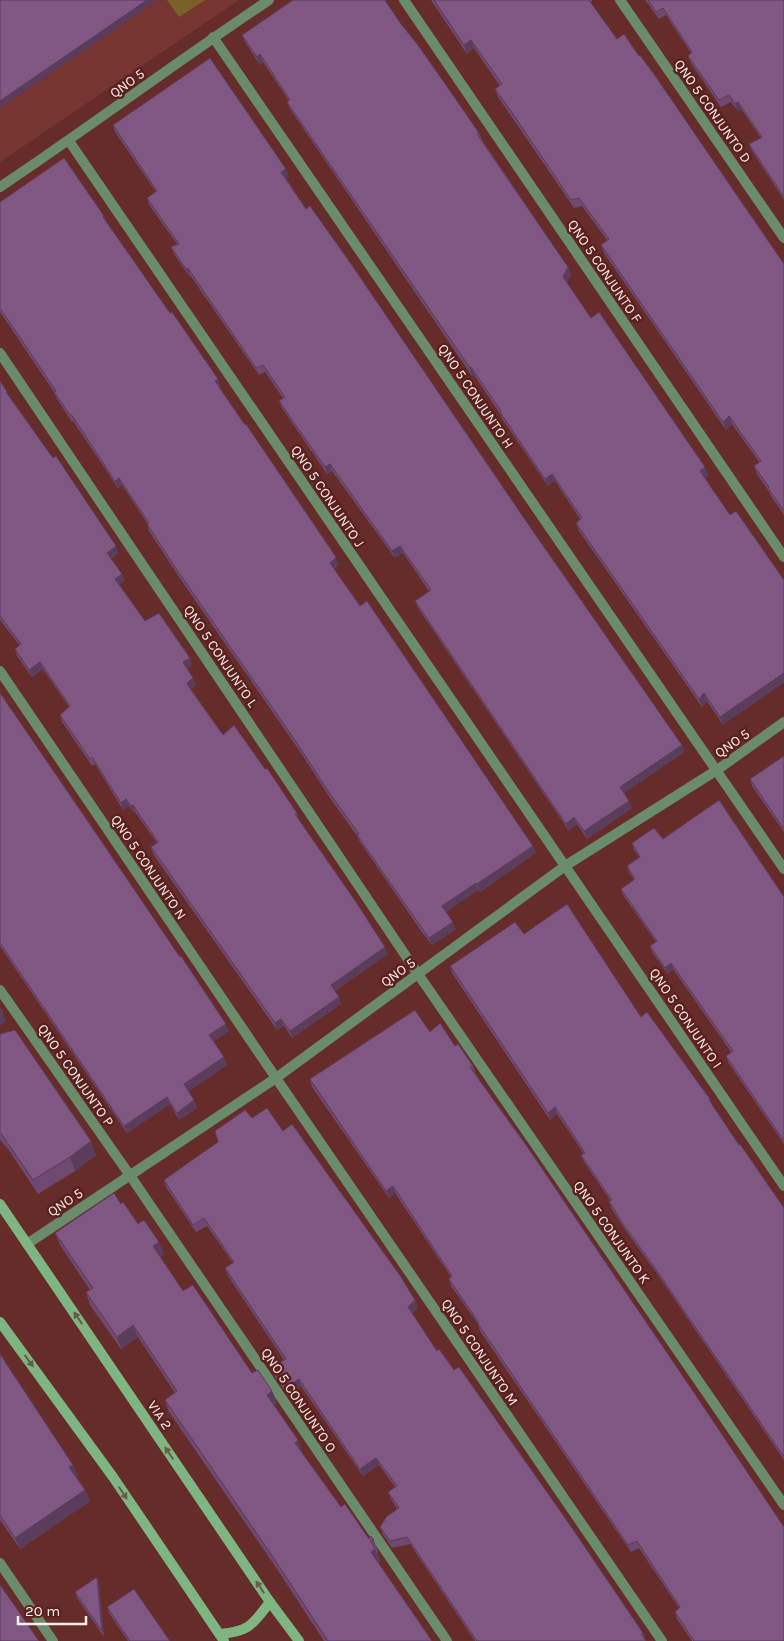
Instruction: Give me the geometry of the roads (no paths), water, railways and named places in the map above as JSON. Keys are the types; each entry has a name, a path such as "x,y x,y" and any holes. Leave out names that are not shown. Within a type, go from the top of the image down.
{"main road":[{"name":"VIA 2","path":"0,1204 298,1641"},
{"path":"0,1322 113,1477 222,1637 253,1625 270,1602"}],"street":[{"name":"QNO 5","path":"0,187 69,141 213,37 269,0"},
{"name":"QNO 5 CONJUNTO F","path":"404,0 784,557"},
{"name":"QNO 5 CONJUNTO D","path":"620,0 784,238"},
{"name":"QNO 5 CONJUNTO H","path":"213,37 784,869"},
{"name":"QNO 5 CONJUNTO J","path":"69,141 564,866"},
{"name":"QNO 5 CONJUNTO L","path":"0,353 418,974"},
{"name":"QNO 5 CONJUNTO N","path":"0,671 276,1078"},
{"name":"QNO 5","path":"27,1244 129,1174 276,1078 564,866 716,770 784,722"},
{"name":"QNO 5 CONJUNTO I","path":"564,866 784,1186"},
{"name":"QNO 5 CONJUNTO K","path":"418,974 784,1505"},
{"name":"QNO 5 CONJUNTO P","path":"0,990 129,1174"},
{"name":"QNO 5 CONJUNTO M","path":"276,1078 662,1641"},
{"name":"QNO 5 CONJUNTO O","path":"129,1174 447,1641"},
{"path":"0,1564 53,1641"}]}
